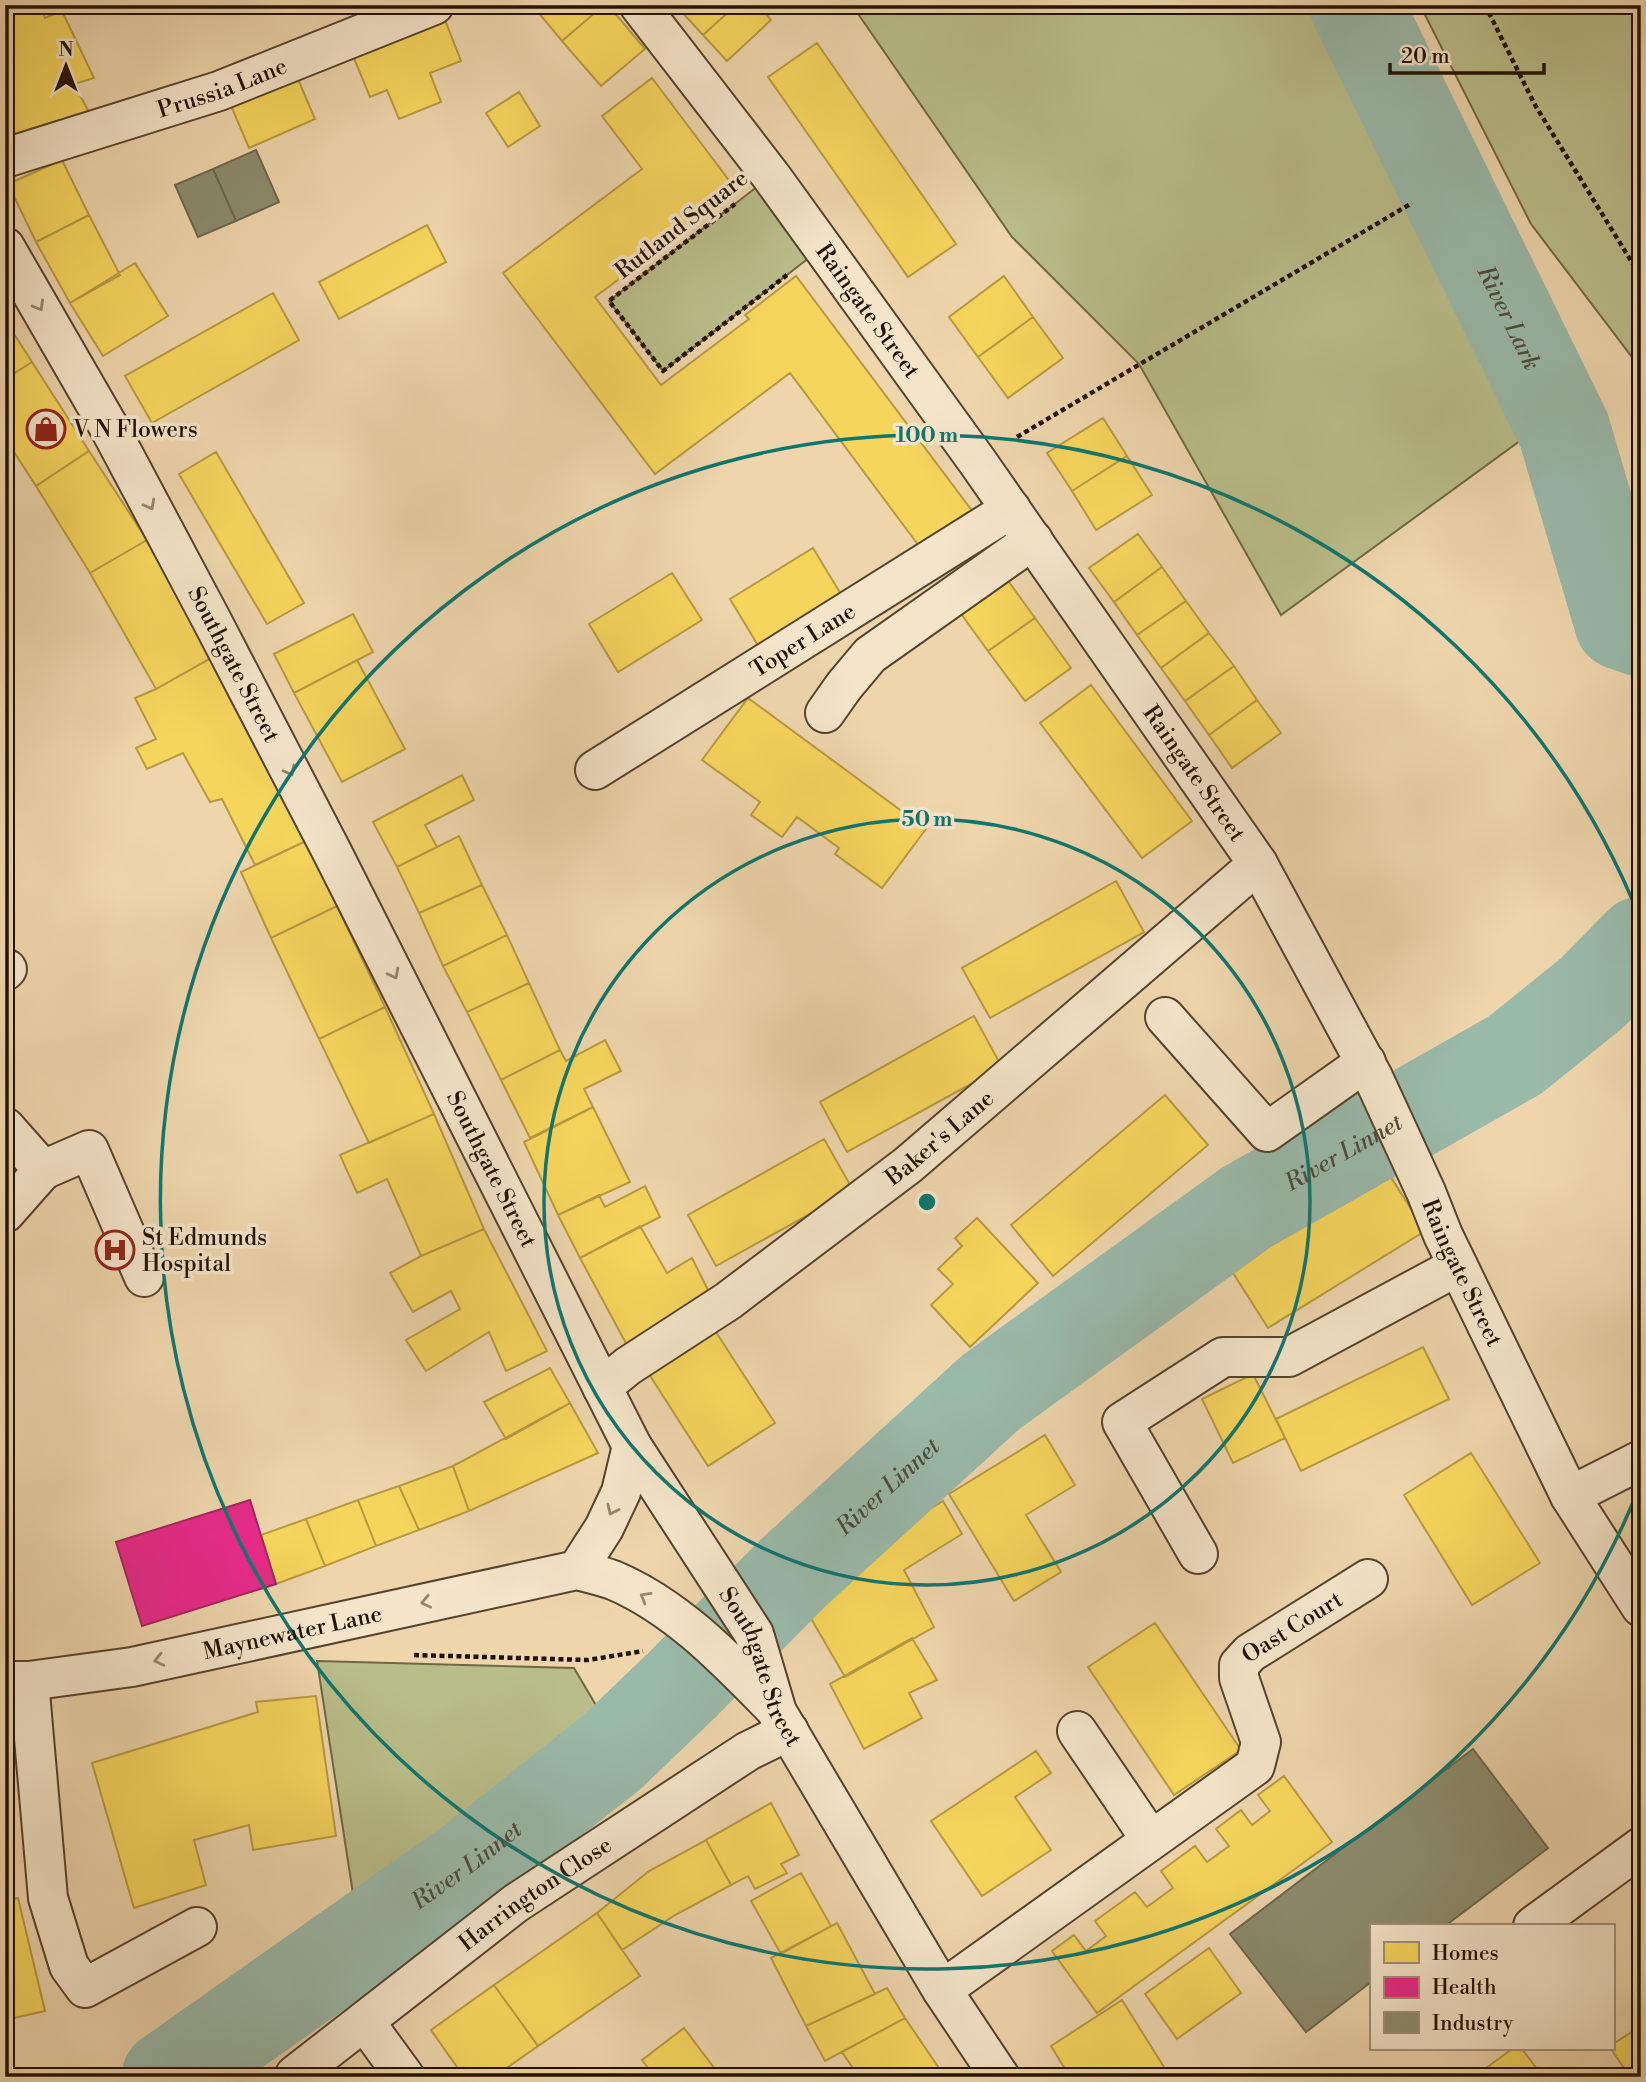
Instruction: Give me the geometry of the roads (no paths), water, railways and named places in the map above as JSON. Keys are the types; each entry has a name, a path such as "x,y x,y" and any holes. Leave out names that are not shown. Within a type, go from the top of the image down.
{"street":[{"name":"Prussia Lane","path":"5,158 219,91 434,5"},
{"name":"Raingate Street","path":"639,5 823,247 1033,540 1258,864 1369,1070 1443,1235 1570,1496 1641,1607"},
{"name":"Southgate Street","path":"5,247 110,429 211,620 331,850 632,1446 754,1634 783,1721 942,1990 1000,2077"},
{"name":"Toper Lane","path":"595,770 1011,509"},
{"path":"825,713 870,655 1033,540"},
{"name":"Baker's Lane","path":"602,1387 628,1366 729,1300 908,1165 1258,864"},
{"path":"1166,1017 1266,1132 1369,1070"},
{"path":"5,1127 43,1170"},
{"path":"5,1213 43,1170 89,1150 144,1278"},
{"path":"1198,1554 1122,1422 1223,1357 1289,1357 1458,1266"},
{"path":"577,1570 604,1528 621,1492 632,1446"},
{"path":"1570,1496 1641,1460"},
{"name":"Maynewater Lane","path":"17,1681 132,1667 577,1570 612,1580 649,1598 729,1661 783,1721"},
{"name":"Oast Court","path":"942,1990 1255,1766 1261,1742 1239,1678 1239,1665 1250,1653 1368,1579"},
{"path":"17,1681 48,1898 69,1966 85,1988 197,1927"},
{"name":"Harrington Close","path":"295,2075 516,1903 748,1751 783,1721"},
{"path":"1077,1731 1151,1840"},
{"path":"1536,1924 1641,1847"},
{"path":"365,2022 405,2077"}],"waterway":[{"name":"River Lark","path":"1356,5 1564,430 1621,623 1641,630"},
{"name":"River Linnet","path":"168,2077 473,1862 611,1753 793,1573 991,1392 1247,1207 1515,1055 1592,993 1641,943"}],"place":[{"name":"V N Flowers","path":"46,429"},
{"name":"St Edmunds Hospital","path":"115,1250"}]}
